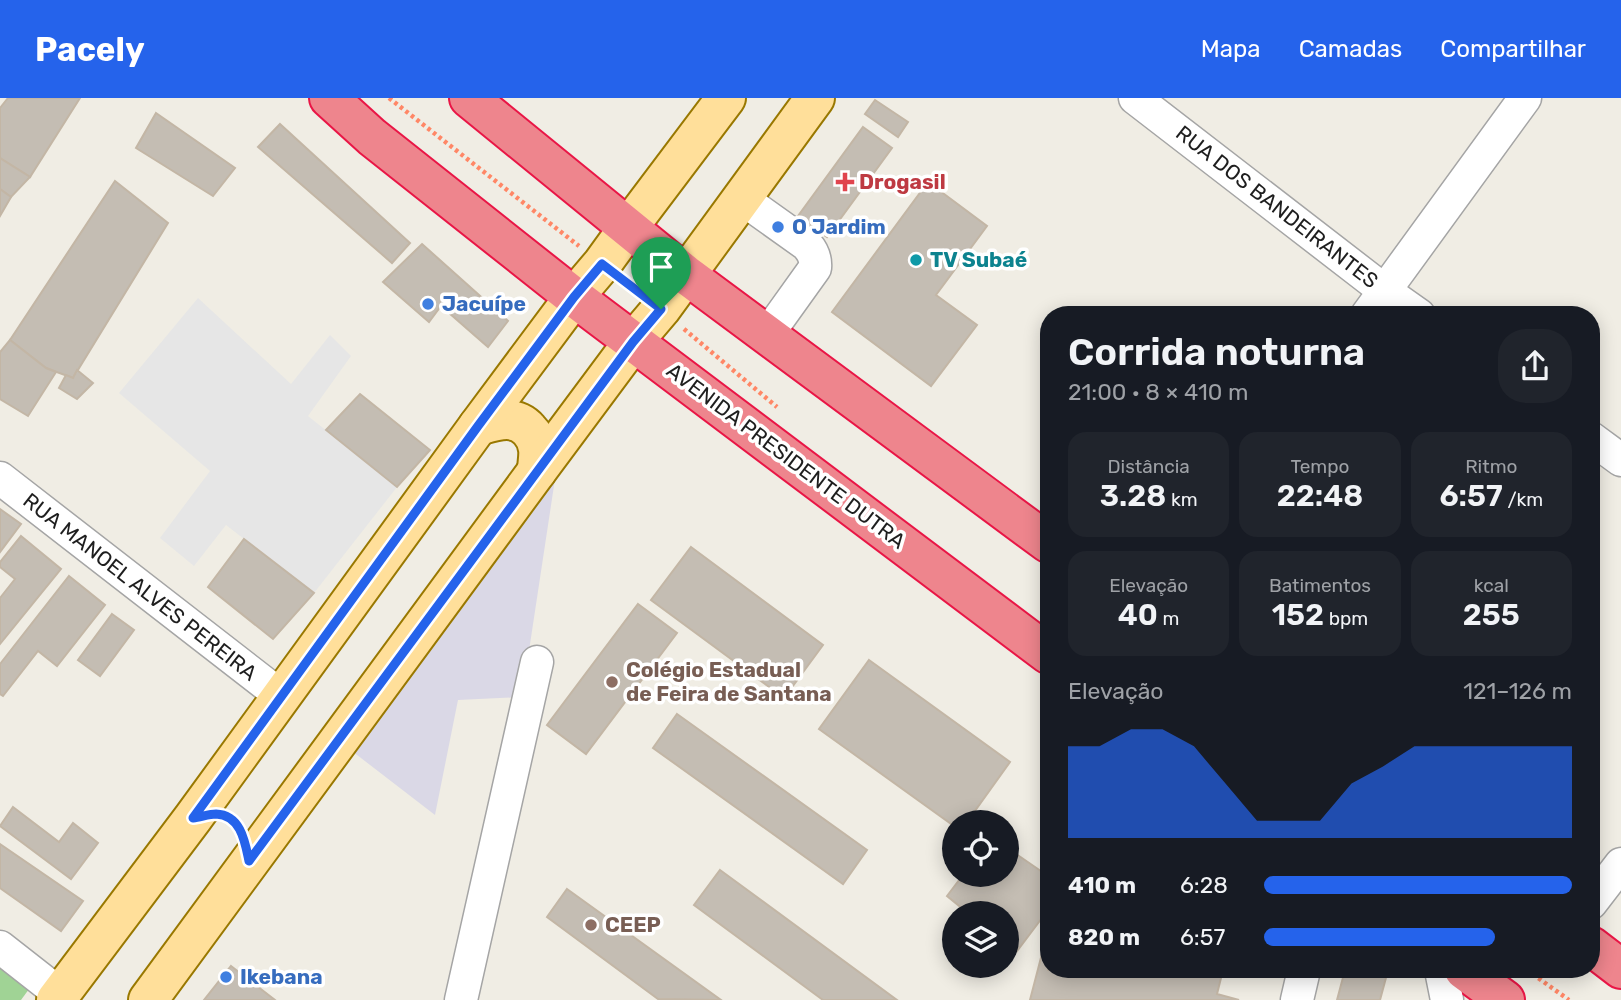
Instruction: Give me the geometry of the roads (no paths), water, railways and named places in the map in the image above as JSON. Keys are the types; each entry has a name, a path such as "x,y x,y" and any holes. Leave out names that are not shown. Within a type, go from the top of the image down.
{"highway":[{"name":"AVENIDA PRESIDENTE DUTRA","path":"328,98 372,137 574,297 1040,648"},
{"path":"469,98 685,274 1040,537"},
{"path":"1600,953 1621,969"},
{"path":"1475,978 1505,1000"}],"main road":[{"path":"58,997 193,818 478,426 726,98"},
{"path":"148,1000 815,98"},
{"path":"478,426 501,419 524,424 534,435 538,448 537,471"}],"street":[{"name":"RUA DOS BANDEIRANTES","path":"1135,98 1376,303"},
{"path":"1376,303 1525,98"},
{"path":"741,198 807,244 814,252 816,260 816,268 767,335"},
{"path":"1600,445 1621,460"},
{"name":"RUA MANOEL ALVES PEREIRA","path":"0,478 281,696"},
{"path":"461,1000 537,662"},
{"path":"1600,891 1621,864"},
{"path":"0,947 58,997"},
{"path":"1297,1000 1302,978"},
{"path":"1443,978 1447,1000"}],"place":[{"name":"Drogasil","path":"845,182"},
{"name":"O Jardim","path":"778,227"},
{"name":"TV Subaé","path":"916,260"},
{"name":"Jacuípe","path":"428,304"},
{"name":"Colégio Estadual de Feira de Santana","path":"612,682"},
{"name":"CEEP","path":"591,925"},
{"name":"Ikebana","path":"226,977"}]}
